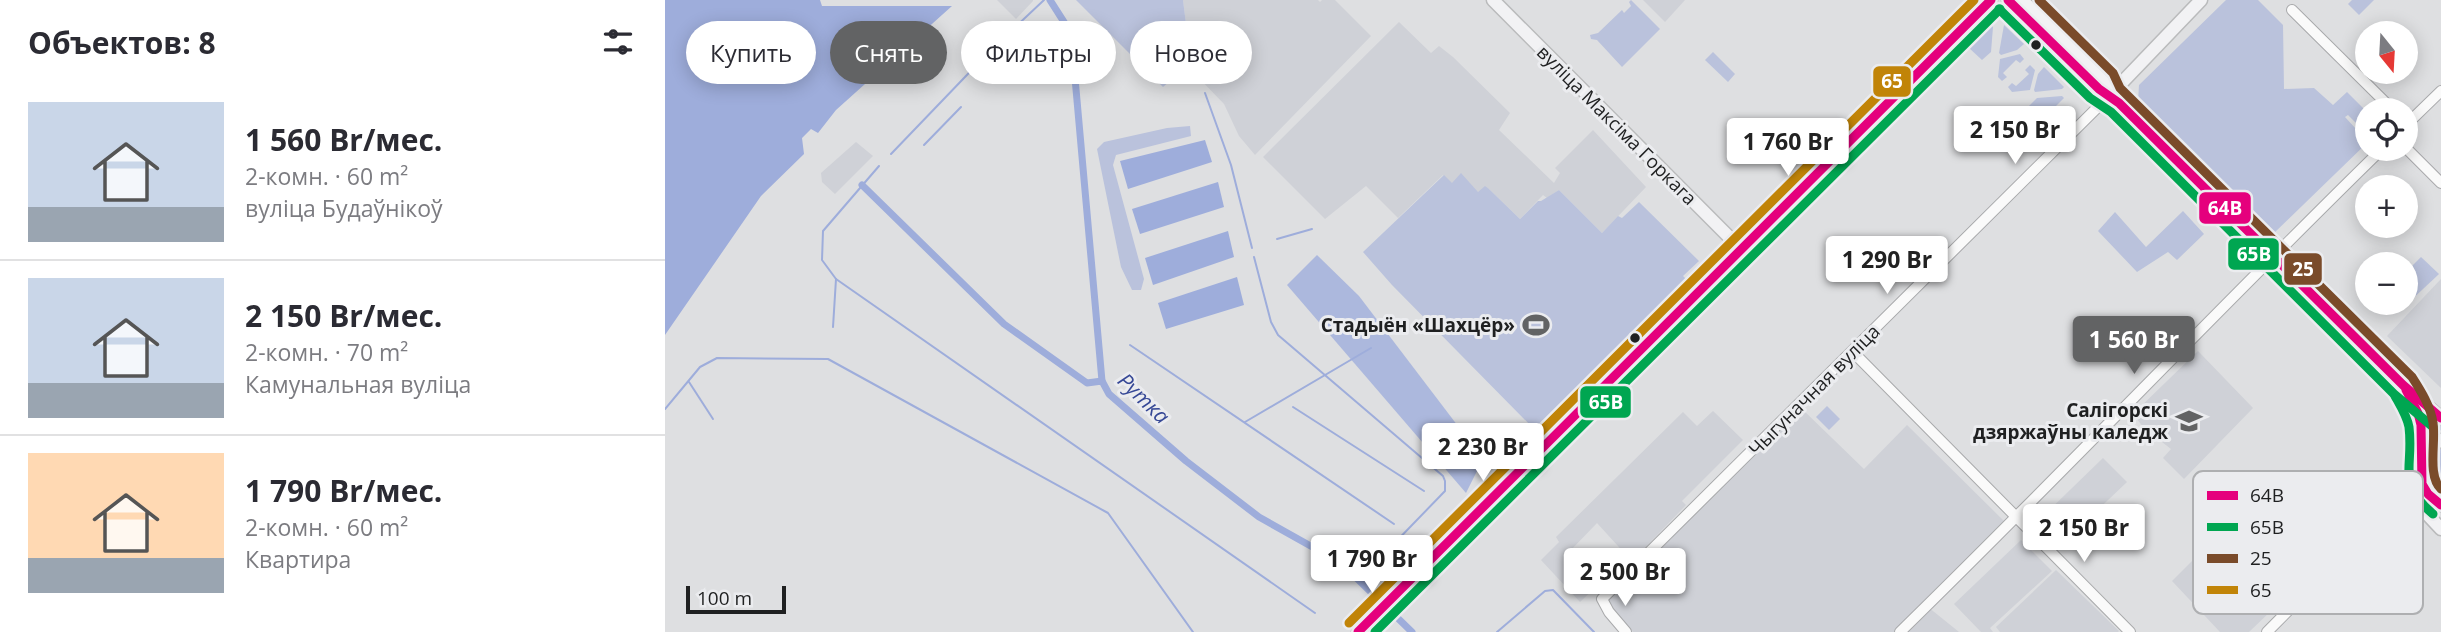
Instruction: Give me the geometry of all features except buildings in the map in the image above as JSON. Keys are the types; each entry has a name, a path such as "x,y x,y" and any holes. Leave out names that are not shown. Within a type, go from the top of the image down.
{"main road":[{"name":"вуліца Максіма Горкага","path":"1493,0 1741,249"},
{"path":"1363,627 1991,0"},
{"path":"2008,0 2099,89 2110,95 2403,385 2441,418"},
{"path":"2022,0 2104,82 2110,95"},
{"name":"Чыгуначная вуліца","path":"2110,95 2201,0"},
{"path":"2403,385 2418,413 2421,425 2421,471"},
{"path":"2423,459 2429,449 2441,440"},
{"path":"2423,478 2428,494 2438,504 2441,522"},
{"path":"2423,512 2441,528"}],"street":[{"path":"2292,10 2381,98"},
{"path":"2418,114 2441,92"},
{"name":"Чыгуначная вуліца","path":"1626,632 1602,599 2110,95"},
{"path":"2418,160 2441,184"},
{"path":"1900,632 2017,518 2370,161"},
{"path":"1853,352 2130,632"},
{"path":"2267,632 2285,614"}],"shaded area":[{"path":"665,0 820,0 822,6 952,6 935,21 830,21 830,84 865,84 836,110 818,133 811,129 802,138 804,154 761,196 665,335"},
{"path":"997,0 1033,0 1033,1 1016,19"},
{"path":"1076,0 1183,0 1186,21 1130,21 1130,54 1116,40 1116,21 1097,21"},
{"path":"1183,0 1335,0 1371,36 1255,155 1239,136 1224,104 1205,84 1252,84 1252,21 1186,21"},
{"path":"1631,0 1660,29 1622,67 1597,40 1591,39 1590,35 1598,33 1622,10 1624,13 1631,6"},
{"path":"1643,0 1685,0 1665,22"},
{"path":"2226,0 2258,0 2283,25 2284,89 2314,88 2333,105 2347,92 2355,100 2355,122 2348,115 2345,117 2355,128 2355,155 2271,236 2138,102 2139,85"},
{"path":"2352,0 2374,0 2359,15 2348,4"},
{"path":"1399,22 1431,53 1439,46 1453,57 1510,113 1499,130 1554,183 1560,173 1555,168 1593,130 1646,187 1602,233 1559,190 1547,198 1543,195 1520,219 1489,189 1478,192 1451,183 1443,175 1398,218 1366,186 1325,219 1263,157"},
{"path":"1991,24 1991,52 1982,60 1968,47"},
{"path":"2004,25 2024,44 2017,50 2001,55 1999,53"},
{"path":"1713,52 1735,74 1728,82 1705,60"},
{"path":"2020,54 2024,59 2020,63 2016,60 2003,73 2007,77 2002,81 1998,77 2000,59"},
{"path":"2030,65 2035,70 2030,90 2012,92 2008,87 2012,83 2016,86 2029,74 2025,70"},
{"path":"2044,67 2064,87 2062,89 2035,92 2038,74"},
{"path":"2037,98 2064,98 2041,121 2028,107"},
{"path":"1190,126 1191,136 1116,155 1113,165 1144,279 1141,290 1132,290 1121,267 1097,149 1104,142 1167,128"},
{"path":"1205,140 1212,162 1128,189 1120,161"},
{"path":"856,142 873,156 835,194 822,182 821,173"},
{"name":"Стадыён «Шахцёр»","path":"1461,173 1478,192 1485,186 1489,189 1520,219 1538,201 1559,190 1602,233 1618,216 1622,218 1639,202 1699,261 1683,276 1687,280 1534,429 1363,252 1444,175 1452,183"},
{"path":"1218,182 1224,207 1140,234 1132,209"},
{"path":"2183,211 2204,234 2177,260 2168,252 2137,272 2098,231 2115,212 2146,247"},
{"path":"1228,231 1234,257 1153,285 1145,258"},
{"path":"1317,255 1359,296 1483,459 1466,493 1287,285"},
{"path":"2421,257 2439,274 2418,294 2418,260"},
{"path":"1237,277 1244,305 1166,329 1158,303"},
{"path":"2441,279 2441,388 2387,336 2407,315 2418,315 2418,303"},
{"name":"Салігорскі дзяржаўны каледж","path":"2198,351 2253,408 2184,479 2163,458 2171,449 2144,428 2133,414"},
{"path":"1827,406 1840,419 1829,430 1816,417"},
{"path":"1801,408 1864,469 1907,425 2006,523 1896,632 1633,632 1606,602"},
{"path":"2428,410 2441,423 2441,430 2428,438 2424,413"},
{"path":"1713,411 1743,440 1682,501 1686,505 1635,558 1628,557 1597,523 1569,552 1580,565 1587,561 1603,580 1580,602 1541,560 1559,542 1556,537 1683,412 1697,426"},
{"path":"2441,447 2441,497 2432,485 2428,472 2431,459"},
{"path":"2103,458 2127,482 2088,519 2083,514 2076,522 2065,512 2046,531 2037,522"},
{"path":"2021,540 2052,571 1990,628 1993,632 1981,632 1954,604"},
{"path":"2193,560 2193,603 2172,581"},
{"path":"2056,570 2119,631 2000,632 1996,627"},
{"path":"1928,607 1959,632 1904,632"},
{"path":"2203,614 2268,614 2249,632 2220,632"}],"waterway":[{"path":"891,154 989,52 1044,0"},
{"path":"1050,0 1071,33 1102,381"},
{"path":"1205,93 1231,165 1252,248"},
{"path":"924,145 961,107"},
{"path":"879,166 823,231 822,260 836,279 1315,613"},
{"name":"Рутка","path":"862,185 1004,324 1087,383 1102,381 1109,394 1186,461 1259,517 1341,563 1412,632"},
{"path":"1277,239 1312,229"},
{"path":"1254,257 1271,322 1278,335 1443,476 1445,491 1383,555"},
{"path":"833,327 836,279"},
{"path":"1130,345 1394,524"},
{"path":"1245,422 1371,348"},
{"path":"665,409 700,367 717,358 828,359 1108,513 1193,632"},
{"path":"689,382 713,419"},
{"path":"1293,407 1424,491"},
{"path":"1497,632 1545,591 1553,590 1594,632"}],"transit line":[{"name":"65","path":"1349,623 1974,0"},
{"name":"64В","path":"1358,632 1991,0"},
{"name":"64В","path":"2008,0 2099,89 2119,103 2403,385 2441,418"},
{"name":"25","path":"2039,0 2113,73 2120,88 2412,377 2432,417 2434,476 2441,489"},
{"name":"65В","path":"1999,9 2090,98 2111,112 2394,394 2433,427"},
{"name":"65В","path":"1375,632 2000,9"},
{"name":"64В","path":"2406,390 2421,425 2422,471"},
{"name":"65В","path":"2395,396 2409,427 2409,471"},
{"name":"64В","path":"2423,486 2441,505"},
{"name":"65В","path":"2423,504 2433,514"}],"place":[{"name":"Стадыён «Шахцёр»","path":"1536,325"},
{"name":"Салігорскі дзяржаўны каледж","path":"2189,421"}]}
